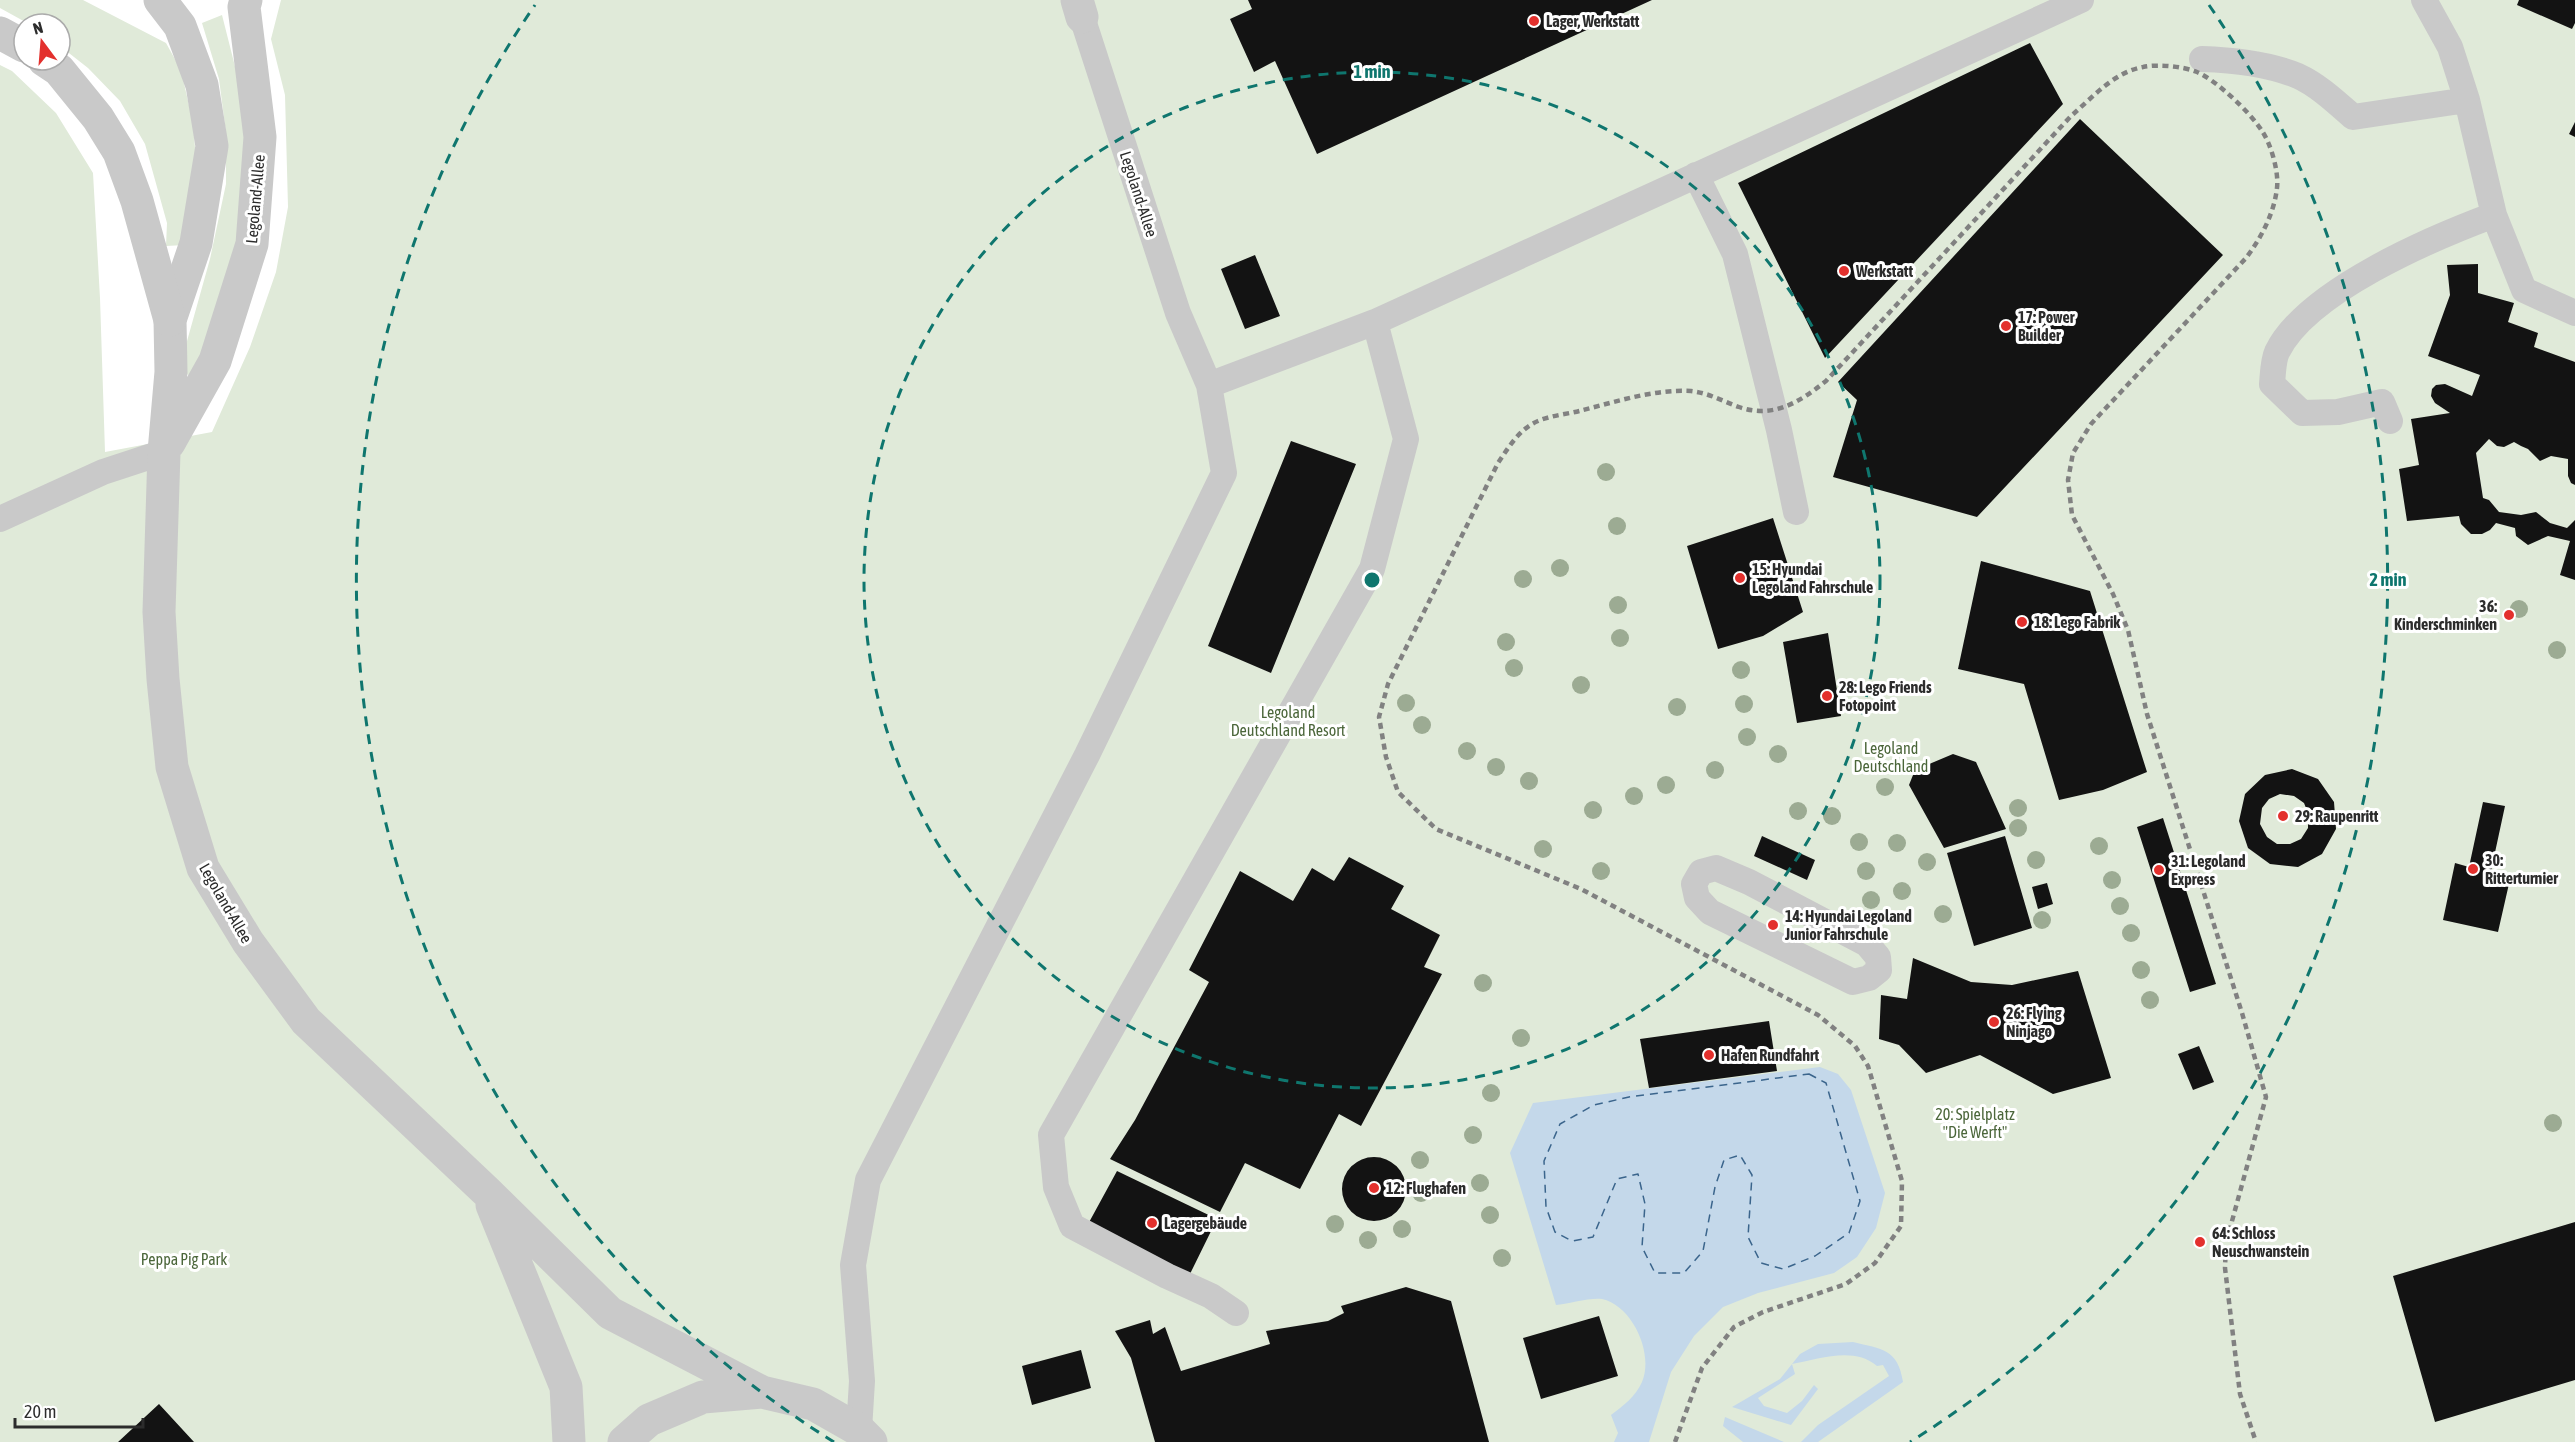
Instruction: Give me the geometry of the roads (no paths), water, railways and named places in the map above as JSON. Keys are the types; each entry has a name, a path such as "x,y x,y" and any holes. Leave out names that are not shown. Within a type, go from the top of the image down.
{"street":[{"name":"Legoland-Allee","path":"160,0 180,26 202,85 212,146 196,243 170,320 171,372 164,452 159,612 172,767 203,868 248,942 306,1021 487,1192 610,1313 762,1392"},
{"name":"Legoland-Allee","path":"164,452 215,361 252,244 260,137 244,7 246,0"},
{"path":"61,72 92,110 119,152 137,201 170,320"},
{"path":"487,1192 566,1387 569,1442"},
{"path":"624,1442 649,1420 703,1397 762,1392 813,1404 865,1436"}],"lane":[{"path":"1209,385 1375,322 2081,0"},
{"path":"2424,0 2450,47 2467,100 2494,214 2524,290 2575,313"},
{"name":"Legoland-Allee","path":"865,1436 854,1264 868,1180 1087,755 1224,473 1209,385 1178,313 1080,8"},
{"path":"2202,59 2262,66 2299,76 2353,117 2467,100"},
{"path":"1696,175 1735,254 1779,430 1796,512"},
{"path":"2390,421 2382,402 2338,412 2302,413 2272,384 2276,353 2301,319 2366,273 2435,237 2494,214"},
{"path":"1236,1313 1211,1296 1167,1276 1072,1226 1056,1187 1051,1135 1372,568 1406,439 1375,322"},
{"path":"0,519 103,472 164,452"},
{"path":"1716,868 1749,882 1867,944 1878,957 1879,970 1869,978 1853,982 1710,912 1697,898 1694,884 1701,872 1716,868"}],"water":[{"path":"1820,1067 1838,1074 1851,1090 1885,1193 1876,1228 1857,1257 1834,1273 1758,1293 1723,1307 1694,1336 1671,1372 1649,1442 1614,1442 1618,1433 1611,1415 1633,1396 1642,1382 1645,1371 1643,1345 1631,1321 1613,1303 1598,1299 1556,1305 1510,1153 1533,1103"},
{"path":"1853,1342 1880,1349 1893,1357 1901,1371 1903,1382 1818,1442 1801,1442 1818,1425 1889,1376 1883,1365 1877,1366 1868,1360 1847,1355 1792,1364 1800,1354 1818,1344"},
{"path":"1792,1364 1795,1374 1758,1398 1764,1406 1787,1413 1802,1401 1814,1385 1818,1389 1791,1425 1732,1407 1780,1379"},
{"path":"1725,1417 1784,1442 1743,1442 1723,1426"}],"railway":[{"path":"1675,1442 1702,1368 1734,1327 1763,1312 1846,1284 1875,1263 1901,1226 1902,1181 1868,1066 1855,1046 1818,1015 1581,889 1436,829 1398,792 1386,757 1379,717 1388,684 1498,463 1515,439 1531,424 1549,417 1637,396 1664,392 1698,392 1739,407 1763,411 1775,410 1796,402 1826,381 2071,116 2122,74 2143,67 2156,66 2184,68 2205,76 2223,89 2250,115 2262,131 2276,166 2275,198 2266,225 2246,258 2091,424 2073,453 2068,480 2072,515 2113,594 2128,630 2147,714 2242,1013 2266,1097 2226,1243 2225,1268 2240,1394 2256,1442"}],"place":[{"name":"Lager, Werkstatt","path":"1534,21"},
{"name":"Werkstatt","path":"1844,271"},
{"name":"17: Power Builder","path":"2006,326"},
{"name":"15: Hyundai Legoland Fahrschule","path":"1740,578"},
{"name":"36: Kinderschminken","path":"2509,615"},
{"name":"18: Lego Fabrik","path":"2022,622"},
{"name":"28: Lego Friends Fotopoint","path":"1827,696"},
{"name":"29: Raupenritt","path":"2283,816"},
{"name":"30: Ritterturnier","path":"2473,869"},
{"name":"31: Legoland Express","path":"2159,870"},
{"name":"14: Hyundai Legoland Junior Fahrschule","path":"1773,925"},
{"name":"26: Flying Ninjago","path":"1994,1022"},
{"name":"Hafen Rundfahrt","path":"1709,1055"},
{"name":"12: Flughafen","path":"1374,1188"},
{"name":"Lagergebäude","path":"1152,1223"},
{"name":"64: Schloss Neuschwanstein","path":"2200,1242"}],"park label":[{"name":"Legoland Deutschland Resort","path":"1288,721"},
{"name":"Legoland Deutschland","path":"1891,757"},
{"name":"20: Spielplatz \"Die Werft\"","path":"1975,1123"},
{"name":"Peppa Pig Park","path":"184,1259"}]}
